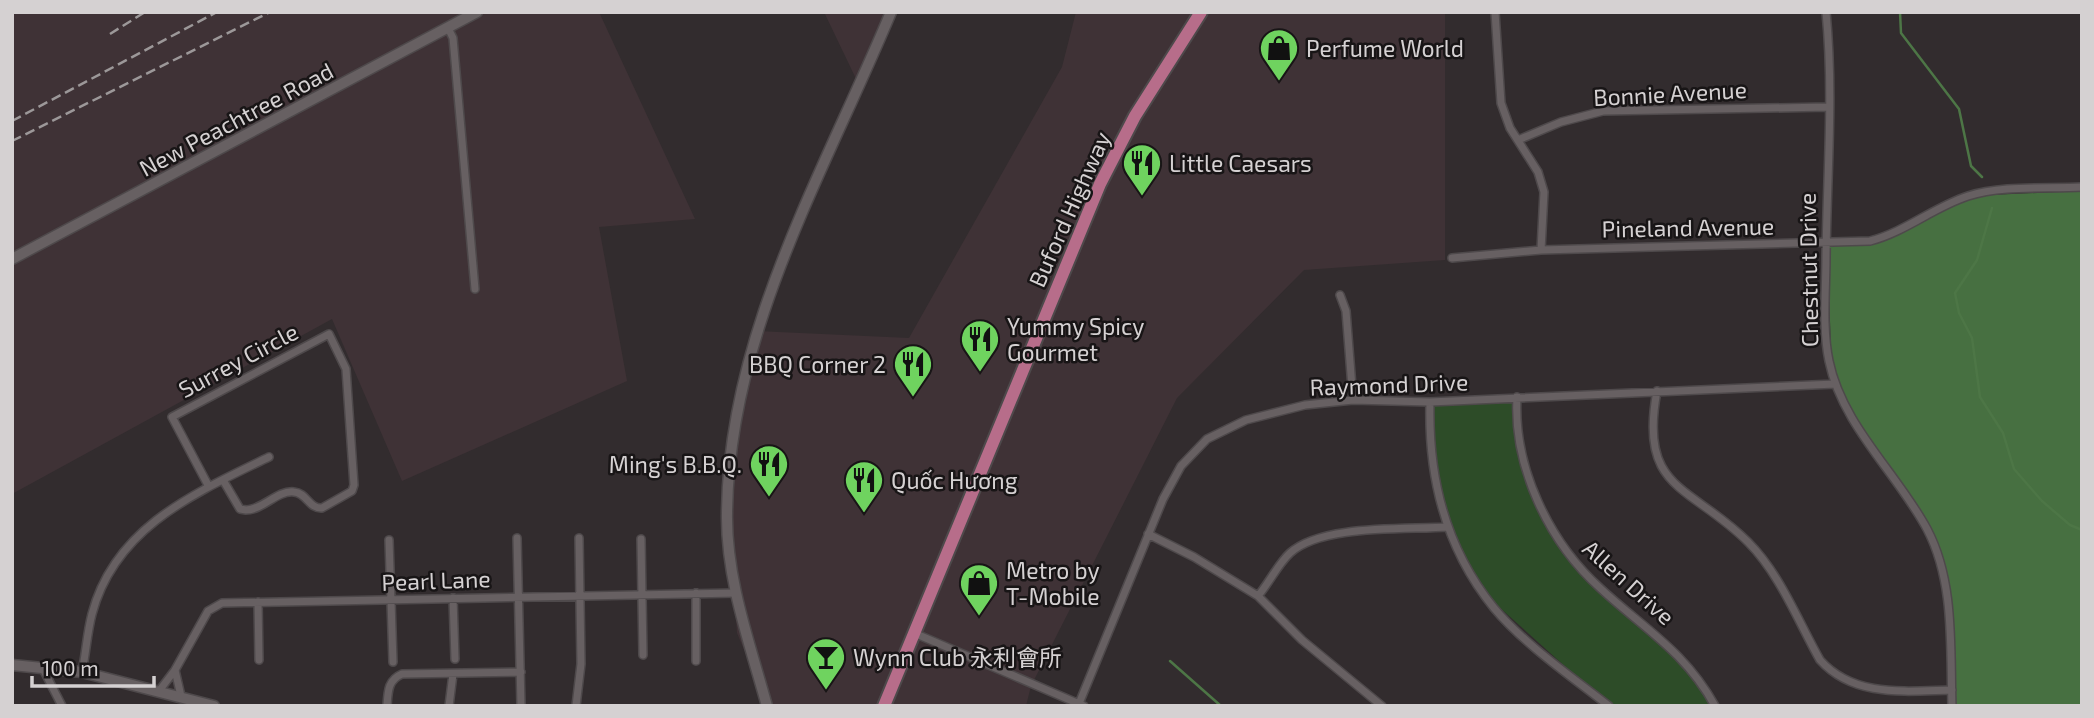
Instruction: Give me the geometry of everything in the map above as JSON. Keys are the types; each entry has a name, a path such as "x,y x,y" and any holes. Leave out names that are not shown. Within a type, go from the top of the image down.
{"main road":[{"name":"Buford Highway","path":"884,706 1100,184 1135,116 1201,12"}],"street":[{"name":"New Peachtree Road","path":"12,260 477,12"},
{"path":"768,706 736,593 727,516 736,414 750,354 795,228 891,12"},
{"path":"1495,12 1501,103 1518,141 1538,172 1544,192 1541,250"},
{"name":"Chestnut Drive","path":"1826,12 1828,107 1825,337 1835,384 1848,410 1927,530 1938,556 1946,587 1952,706"},
{"path":"448,28 453,38 475,289"},
{"name":"Bonnie Avenue","path":"1518,141 1561,122 1603,111 1828,107"},
{"name":"Pineland Avenue","path":"1452,258 1541,250 1870,241 1887,236 1923,216 1972,195 2082,187"},
{"path":"1340,295 1346,310 1353,400"},
{"name":"Surrey Circle","path":"208,485 172,417 329,334 346,369 354,485 352,491 322,508 313,507 301,494 290,492 246,510 240,509 223,480"},
{"name":"Raymond Drive","path":"1080,705 1148,534 1181,466 1207,439 1246,420 1279,411 1353,400 1430,402 1835,384"},
{"path":"1657,391 1653,415 1656,458 1673,483 1747,541 1763,560 1820,660 1831,672 1849,682 1870,688 1952,690"},
{"name":"Allen Drive","path":"1517,397 1527,471 1558,540 1577,566 1601,589 1664,639 1691,668 1715,706"},
{"path":"1430,402 1429,435 1434,474 1448,527 1468,571 1495,609 1551,660 1609,706"},
{"path":"82,672 92,615 118,556 146,525 208,485 269,457"},
{"path":"1258,596 1289,554 1305,542 1338,534 1448,527"},
{"path":"1148,534 1194,557 1258,596 1302,639 1382,706"},
{"path":"517,538 521,706"},
{"path":"576,706 581,664 579,538"},
{"path":"641,539 643,655"},
{"path":"389,540 393,662"},
{"path":"696,593 696,661"},
{"name":"Pearl Lane","path":"159,691 175,670 208,611 222,603 736,593"},
{"path":"453,598 455,659"},
{"path":"258,603 259,660"},
{"path":"915,633 1080,705"},
{"path":"12,665 82,672 214,706"},
{"path":"42,667 62,706"},
{"path":"175,670 181,696"},
{"path":"387,706 388,687 394,678 402,674 521,673"},
{"path":"449,706 453,674"}],"shaded area":[{"path":"12,12 599,12 695,219 599,227 627,381 402,481 332,319 12,494"},
{"path":"824,12 893,12 859,85"},
{"path":"1076,12 1445,12 1445,260 1304,270 1177,398 1031,686 1026,706 761,706 767,704 737,633 728,501 754,331 909,338 1062,67"}],"green space":[{"path":"2081,191 2082,706 1956,706 1950,621 1939,553 1899,486 1832,388 1829,287 1822,242 1881,240 1944,205 1990,195"},
{"path":"1516,398 1526,472 1552,532 1598,589 1659,634 1715,706 1609,706 1478,588 1444,519 1432,474 1430,402"}],"waterway":[{"path":"1900,12 1901,33 1959,109 1971,166 1982,177"},
{"path":"1992,208 1977,260 1955,293 1959,313 1972,338 1980,397 2003,433 2014,469 2042,501 2070,525 2082,530"},
{"path":"1170,661 1221,706"}],"railway":[{"path":"110,34 145,12"},
{"path":"12,121 217,12"},
{"path":"12,141 270,12"}],"place":[{"name":"Perfume World","path":"1279,82"},
{"name":"Little Caesars","path":"1142,197"},
{"name":"Yummy Spicy Gourmet","path":"980,373"},
{"name":"BBQ Corner 2","path":"913,398"},
{"name":"Ming's B.B.Q.","path":"769,498"},
{"name":"Quốc Hương","path":"864,514"},
{"name":"Metro by T-Mobile","path":"979,617"},
{"name":"Wynn Club 永利會所","path":"826,691"}]}
